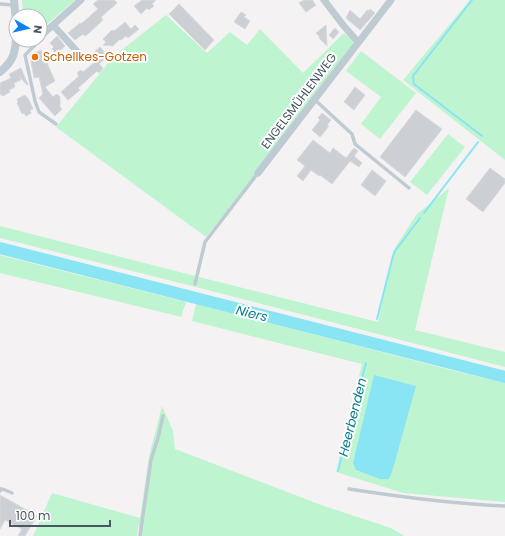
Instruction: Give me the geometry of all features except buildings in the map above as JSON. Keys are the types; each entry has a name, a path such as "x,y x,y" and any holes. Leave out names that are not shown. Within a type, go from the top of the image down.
{"street":[{"path":"48,30 81,0"},
{"path":"324,0 358,42"},
{"name":"ENGELSMÜHLENWEG","path":"258,173 391,0"},
{"path":"53,25 83,58"},
{"path":"0,72 11,61 15,48"}],"lane":[{"path":"0,4 14,3"},
{"path":"32,48 25,55 35,101 39,112 56,124"},
{"path":"314,99 352,134 355,144 409,188"},
{"path":"195,284 205,242 258,173"},
{"path":"140,536 151,460 163,416"},
{"path":"349,489 416,499 505,506"},
{"path":"0,491 5,490 12,494"}],"green space":[{"path":"22,0 75,0 48,24 48,8 22,8"},
{"path":"470,0 505,0 505,160 403,80"},
{"path":"166,15 207,53 230,32 247,45 260,29 303,73 344,33 360,45 206,237 56,127 114,56"},
{"path":"361,51 416,93 380,139 361,124 381,97 346,71"},
{"path":"448,134 465,147 427,195 410,182"},
{"path":"449,188 415,330 505,352 505,367 0,238 0,226 378,322 393,251 416,215"},
{"path":"0,255 186,302 182,317 0,273"},
{"path":"196,304 505,383 505,502 403,493 336,472 362,364 192,321"},
{"path":"162,406 173,431 175,449 324,506 391,528 404,536 139,536 139,523 137,536 33,536 52,493 140,518 149,456"}],"water":[{"path":"374,375 416,386 389,479 380,479 356,470 353,463"}],"waterway":[{"path":"472,0 413,76 414,84 482,136"},
{"path":"424,213 478,142"},
{"path":"377,319 395,251 420,218"},
{"name":"Niers","path":"0,248 505,377"},
{"name":"Heerbenden","path":"338,471 366,363"}],"place":[{"name":"Schellkes-Gotzen","path":"35,57"}]}
